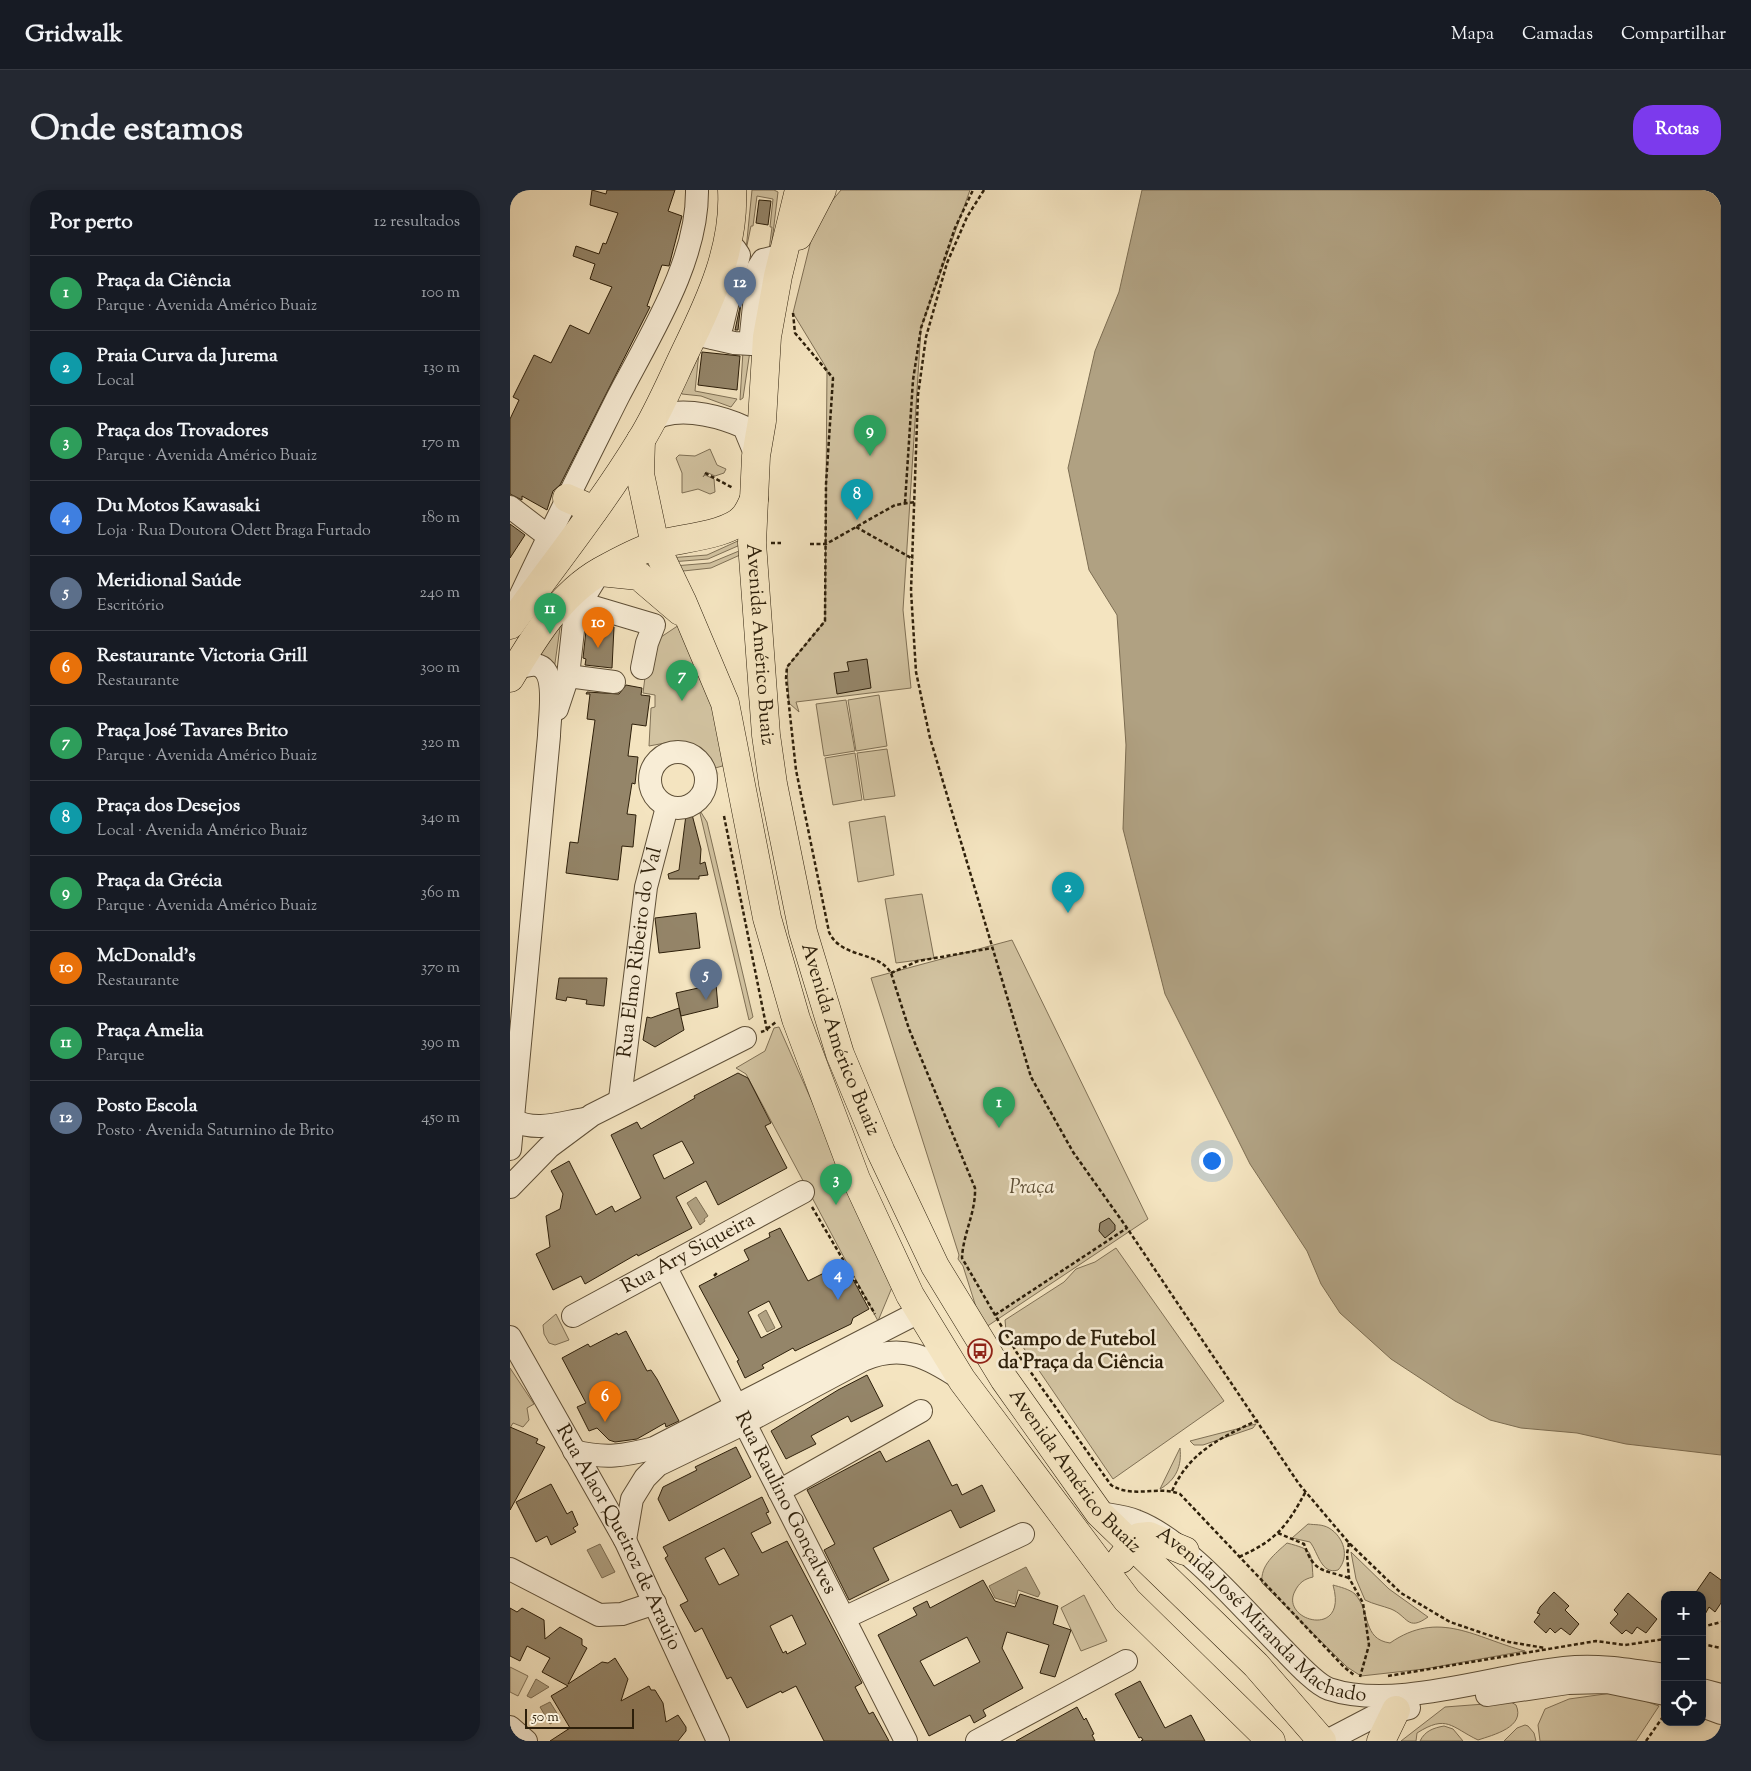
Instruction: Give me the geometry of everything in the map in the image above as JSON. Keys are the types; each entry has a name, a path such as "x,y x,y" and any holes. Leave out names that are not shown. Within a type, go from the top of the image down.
{"main road":[{"path":"510,625 594,510 646,432 703,336 704,312 727,246 733,214 732,190"},
{"name":"Avenida Américo Buaiz","path":"799,190 761,345 762,421 756,456 752,543 766,735 774,784 803,932 840,1054 881,1152 935,1266 1004,1379 1100,1513 1256,1664 1322,1741"},
{"path":"781,265 822,190"},
{"name":"Avenida Américo Buaiz","path":"646,432 640,474 655,545 725,703 767,918 796,1019 856,1179 910,1295 962,1380 1127,1600 1268,1740"},
{"path":"568,498 594,510"},
{"path":"513,673 556,610 573,591 600,572 655,545 710,534 738,522 745,516 754,499"},
{"path":"600,572 639,576 690,621"},
{"path":"921,1311 938,1304 947,1308 1004,1379"},
{"path":"1127,1600 1118,1571 1121,1557 1139,1536 1149,1536 1185,1551"},
{"path":"1256,1664 1268,1740"},
{"path":"1381,1741 1396,1710"}],"street":[{"path":"510,620 548,536 676,284 697,214 697,190"},
{"path":"703,336 761,345"},
{"path":"646,432 663,415 692,413 715,416 744,427 756,456"},
{"path":"510,506 548,536"},
{"path":"549,736 568,676 575,612 600,572"},
{"path":"580,603 654,625 647,643 642,668"},
{"path":"513,673 535,664 545,669 551,679 549,736 510,1147 522,1150 549,1148"},
{"path":"568,676 614,682"},
{"name":"Rua Elmo Ribeiro do Val","path":"620,1099 646,887 671,811"},
{"path":"510,1187 549,1148 588,1119 620,1099 745,1038"},
{"path":"511,1125 535,1128 588,1119"},
{"name":"Rua Ary Siqueira","path":"574,1316 803,1192"},
{"name":"Rua Raulino Gonçalves","path":"665,1266 844,1618 891,1694 906,1741"},
{"path":"625,1540 632,1499 644,1478 658,1465 883,1328 921,1311"},
{"name":"Rua Alaor Queiroz de Araújo","path":"510,1337 625,1540 718,1741"},
{"path":"574,1451 594,1456 622,1456 654,1448 740,1414 880,1353 908,1353 930,1359 962,1380"},
{"path":"779,1491 921,1411"},
{"name":"Avenida José Miranda Machado","path":"1100,1513 1135,1520 1150,1527 1185,1551 1295,1661 1326,1688 1357,1696 1426,1693 1565,1668 1604,1666 1661,1674"},
{"path":"844,1618 1023,1534"},
{"path":"510,1569 599,1615 622,1614 655,1603"},
{"path":"976,1741 1126,1661"},
{"path":"1327,1741 1373,1717 1396,1710 1568,1683 1607,1682 1661,1693"},
{"path":"1706,1691 1721,1695"},
{"path":"1706,1707 1721,1713"},
{"path":"510,1727 526,1741"}],"path":[{"path":"905,503 918,342 955,228 973,190"},
{"path":"984,190 967,217 948,263 926,337 918,395 911,591 916,672 930,738 1031,1077 1073,1152 1306,1491 1349,1543 1400,1593 1450,1622 1509,1642 1549,1649"},
{"path":"794,305 795,333 833,378 826,484 825,621 787,667 786,678 796,770 829,932 833,942 839,947 886,965 891,972 909,1029 975,1188 976,1199 962,1246 962,1258 1041,1388 1112,1485 1128,1492 1172,1491 1180,1494 1344,1668 1359,1678 1365,1678"},
{"path":"705,473 754,499"},
{"path":"810,544 826,544 890,508 915,502"},
{"path":"856,527 912,558"},
{"path":"671,811 690,810 705,799 711,785 710,774 718,773 720,782"},
{"path":"724,810 767,1030 745,1038"},
{"path":"891,972 918,961 992,948"},
{"path":"803,1192 883,1328"},
{"path":"995,1315 1127,1228"},
{"path":"714,1276 717,1273"},
{"path":"1172,1491 1180,1474 1211,1443 1258,1420"},
{"path":"1239,1557 1257,1549 1278,1533 1289,1522 1306,1491"},
{"path":"1278,1533 1304,1544 1310,1561 1315,1567 1349,1578"},
{"path":"1349,1543 1347,1560 1349,1578 1363,1603 1369,1645 1359,1678"},
{"path":"1706,1626 1721,1622"},
{"path":"1386,1676 1596,1641 1625,1645 1661,1640"},
{"path":"1706,1645 1721,1648"},
{"path":"1646,1741 1661,1720"}],"green space":[{"path":"752,190 774,190 778,192 771,250 769,250 773,199 757,196 753,226 751,226 746,250"},
{"path":"841,190 970,190 921,328 903,610 911,688 796,702 799,712 789,703 787,667 825,621 827,369 793,313 816,220"},
{"path":"743,351 750,351 743,398 740,400"},
{"path":"699,352 695,391 737,399 731,407 701,396 682,394 680,388"},
{"path":"710,449 717,465 726,469 724,473 715,476 706,472 703,477 705,475 714,479 715,492 710,494 698,489 682,493 682,473 676,458 679,455 695,456"},
{"path":"740,540 740,545 708,559 671,562 669,558 707,555"},
{"path":"739,551 740,555 711,568 674,572 674,566 710,563"},
{"path":"563,607 553,677 535,661"},
{"path":"679,625 712,707 726,765 708,770 701,757 676,741 649,746 651,708 655,707 655,695 643,693 649,645"},
{"path":"879,695 887,746 856,751 848,700"},
{"path":"846,700 855,751 824,756 816,704"},
{"path":"887,749 895,796 864,800 857,753"},
{"path":"855,753 862,800 833,805 825,758"},
{"path":"699,809 707,822 753,1017 749,1020"},
{"path":"885,816 894,875 858,882 849,822"},
{"path":"922,894 934,958 896,963 885,899"},
{"name":"Praça","path":"1012,940 1148,1219 983,1329 963,1266 958,1259 959,1255 871,978"},
{"path":"779,1027 893,1285 878,1321 746,1074 736,1068 765,1051 774,1028"},
{"path":"1116,1248 1224,1401 1113,1479 1010,1328 1006,1331 1005,1320 1064,1282 1076,1269 1095,1262"},
{"path":"556,1314 569,1340 555,1345 549,1343 544,1334 543,1325"},
{"path":"510,1368 534,1404 527,1408 529,1420 523,1427 513,1423 510,1428"},
{"path":"1256,1424 1253,1428 1203,1445 1194,1445 1190,1441"},
{"path":"1180,1448 1180,1461 1177,1472 1160,1489"},
{"path":"1308,1524 1326,1527 1334,1532 1342,1542 1344,1559 1338,1570 1332,1571 1324,1566 1310,1542 1292,1538"},
{"path":"1287,1543 1302,1547 1311,1556 1313,1577 1304,1580 1298,1586 1293,1602 1296,1610 1304,1617 1314,1620 1324,1619 1332,1613 1335,1602 1333,1585 1347,1589 1355,1594 1360,1601 1371,1630 1381,1640 1390,1643 1408,1633 1425,1628 1441,1627 1457,1629 1525,1651 1424,1669 1361,1676 1347,1667 1262,1583 1263,1571 1266,1565"},
{"path":"1351,1552 1389,1589 1428,1617 1412,1623 1391,1609 1365,1600 1356,1579"},
{"path":"1084,1595 1107,1641 1081,1651 1061,1608"},
{"path":"510,1667 528,1676 518,1696 510,1692"},
{"path":"1612,1693 1631,1696 1659,1706 1636,1741 1540,1741 1538,1725 1545,1709 1569,1699"},
{"path":"1511,1702 1516,1705 1518,1713 1516,1719 1506,1729 1492,1736 1478,1740 1449,1724 1442,1723 1427,1727 1417,1733 1416,1741 1401,1741 1445,1707"},
{"path":"1525,1725 1534,1733 1536,1741 1504,1741 1517,1728"},
{"path":"1444,1726 1453,1729 1463,1741 1420,1741 1430,1730"}],"shaded area":[{"path":"1142,190 1721,190 1721,1455 1626,1444 1577,1433 1521,1428 1490,1420 1455,1401 1391,1359 1340,1313 1321,1284 1307,1251 1250,1164 1165,994 1123,829 1126,745 1117,615 1089,570 1068,468 1095,351 1119,292"},
{"path":"696,1197 708,1216 700,1225 687,1203"},
{"path":"766,1310 775,1328 767,1332 758,1315"},
{"path":"600,1544 615,1572 602,1578 587,1550"},
{"path":"1026,1567 1040,1593 1038,1597 1018,1590 1015,1604 995,1598 989,1586"},
{"path":"536,1679 549,1687 531,1698 527,1696"},
{"path":"550,1702 560,1718 550,1724 540,1707"}],"building":[{"path":"592,190 606,194 607,190 675,190 668,211 682,216 669,266 662,265 647,306 650,307 560,485 553,491 547,510 522,496 522,500 510,494 510,419 519,400 513,397 534,355 551,363 570,325 589,334 612,287 590,279 595,264 573,256 576,246 599,254 603,243 606,244 618,213 590,205"},
{"path":"759,200 771,201 768,225 756,223"},
{"path":"741,302 738,330 735,330"},
{"path":"702,352 740,356 737,390 698,385"},
{"path":"510,524 525,535 510,558"},
{"path":"587,622 614,627 612,668 585,665 586,659 583,658"},
{"path":"867,659 871,688 837,694 834,673 849,671 847,662"},
{"path":"626,685 642,688 641,695 650,696 646,726 632,724 628,756 638,757 635,784 632,783 627,814 636,815 633,847 622,846 618,880 566,873 570,842 578,843 595,720 587,719 590,694 586,694 587,692 619,694"},
{"path":"688,799 701,849 700,864 705,862 708,875 699,876 699,879 669,879 668,874 679,870"},
{"path":"696,913 700,948 659,953 655,918"},
{"path":"559,978 607,978 604,1006 586,1004 587,1000 567,997 566,1001 556,999"},
{"path":"716,984 718,1007 681,1016 676,993"},
{"path":"679,1008 684,1030 655,1047 643,1040 647,1017 651,1018"},
{"path":"738,1073 748,1078 771,1123 765,1126 787,1168 718,1205 706,1181 676,1197 692,1228 638,1256 637,1254 585,1284 581,1276 553,1290 536,1254 550,1247 546,1216 560,1209 563,1194 551,1171 569,1161 596,1215 612,1206 615,1212 641,1198 611,1135 637,1122 641,1129 695,1098 694,1096","holes":["682,1141 694,1163 664,1179 653,1155"]},
{"path":"1109,1218 1115,1225 1115,1230 1105,1238 1099,1231 1100,1223"},
{"path":"780,1228 808,1281 844,1263 869,1309 853,1318 851,1324 795,1351 793,1348 762,1365 764,1368 745,1378 737,1361 739,1360 699,1286 749,1260 744,1250 770,1237 769,1233","holes":["769,1301 782,1327 761,1338 748,1312"]},
{"path":"626,1331 647,1371 651,1370 657,1379 679,1421 666,1427 665,1423 637,1439 615,1442 609,1440 597,1428 589,1431 577,1407 586,1403 562,1358 588,1344 590,1347 617,1333 618,1335"},
{"path":"867,1375 883,1406 851,1422 848,1416 811,1436 816,1444 786,1459 771,1431 838,1390"},
{"path":"510,1427 538,1439 536,1443 545,1447 510,1510"},
{"path":"929,1440 952,1486 957,1484 962,1495 982,1485 995,1511 960,1528 951,1510 873,1548 889,1580 849,1600 824,1550 835,1544 807,1490 880,1451 886,1462"},
{"path":"736,1447 751,1477 669,1521 658,1499 663,1487 697,1470 695,1467"},
{"path":"551,1484 567,1514 572,1511 578,1525 573,1528 576,1532 551,1545 547,1536 536,1542 516,1502"},
{"path":"762,1497 769,1512 766,1513 771,1523 751,1533 762,1553 787,1541 862,1683 855,1687 869,1714 873,1712 889,1741 824,1741 796,1686 782,1693 781,1691 747,1708 731,1677 727,1679 702,1628 695,1632 680,1605 688,1601 665,1558 668,1556 663,1547","holes":["724,1548 739,1575 719,1585 705,1558","792,1615 806,1644 787,1654 786,1651 783,1653 770,1626"]},
{"path":"1710,1572 1721,1580 1721,1603 1715,1612 1709,1607 1706,1613 1706,1591 1697,1591"},
{"path":"983,1580 995,1601 1015,1607 1020,1594 1058,1606 1053,1624 1071,1630 1055,1677 1040,1673 1049,1645 1007,1632 1002,1648 1023,1688 983,1710 986,1716 974,1723 970,1715 929,1736 878,1635 917,1615 913,1608 927,1601 930,1608","holes":["967,1637 980,1662 934,1686 920,1661"]},
{"path":"1554,1592 1569,1606 1565,1610 1579,1624 1570,1635 1561,1628 1555,1633 1550,1628 1546,1633 1534,1622 1540,1614 1537,1613 1540,1607"},
{"path":"1628,1593 1657,1619 1646,1633 1637,1627 1632,1634 1626,1630 1622,1634 1610,1623 1618,1614 1614,1610"},
{"path":"510,1608 517,1612 522,1608 544,1620 545,1639 560,1627 582,1639 582,1645 587,1648 568,1684 602,1662 608,1663 615,1658 628,1679 621,1701 649,1686 651,1690 655,1690 663,1703 666,1722 678,1715 686,1727 686,1731 678,1741 550,1741 570,1728 551,1696 568,1686 542,1672 550,1658 527,1646 520,1661 510,1656"},
{"path":"1140,1681 1165,1728 1191,1715 1205,1741 1141,1741 1143,1740 1141,1737 1139,1738 1115,1694"},
{"path":"1077,1707 1084,1720 1086,1718 1094,1734 1092,1735 1095,1741 1016,1741"}],"place":[{"name":"Posto Escola","path":"740,308"},
{"name":"Praça da Grécia","path":"870,456"},
{"name":"Praça dos Desejos","path":"857,520"},
{"name":"Praça Amelia","path":"550,634"},
{"name":"McDonald's","path":"598,648"},
{"name":"Praça José Tavares Brito","path":"682,701"},
{"name":"Praia Curva da Jurema","path":"1068,913"},
{"name":"Meridional Saúde","path":"706,1000"},
{"name":"Praça da Ciência","path":"999,1128"},
{"name":"Praça dos Trovadores","path":"836,1205"},
{"name":"Du Motos Kawasaki","path":"838,1300"},
{"name":"Campo de Futebol da Praça da Ciência","path":"980,1351"},
{"name":"Restaurante Victoria Grill","path":"605,1422"}]}
